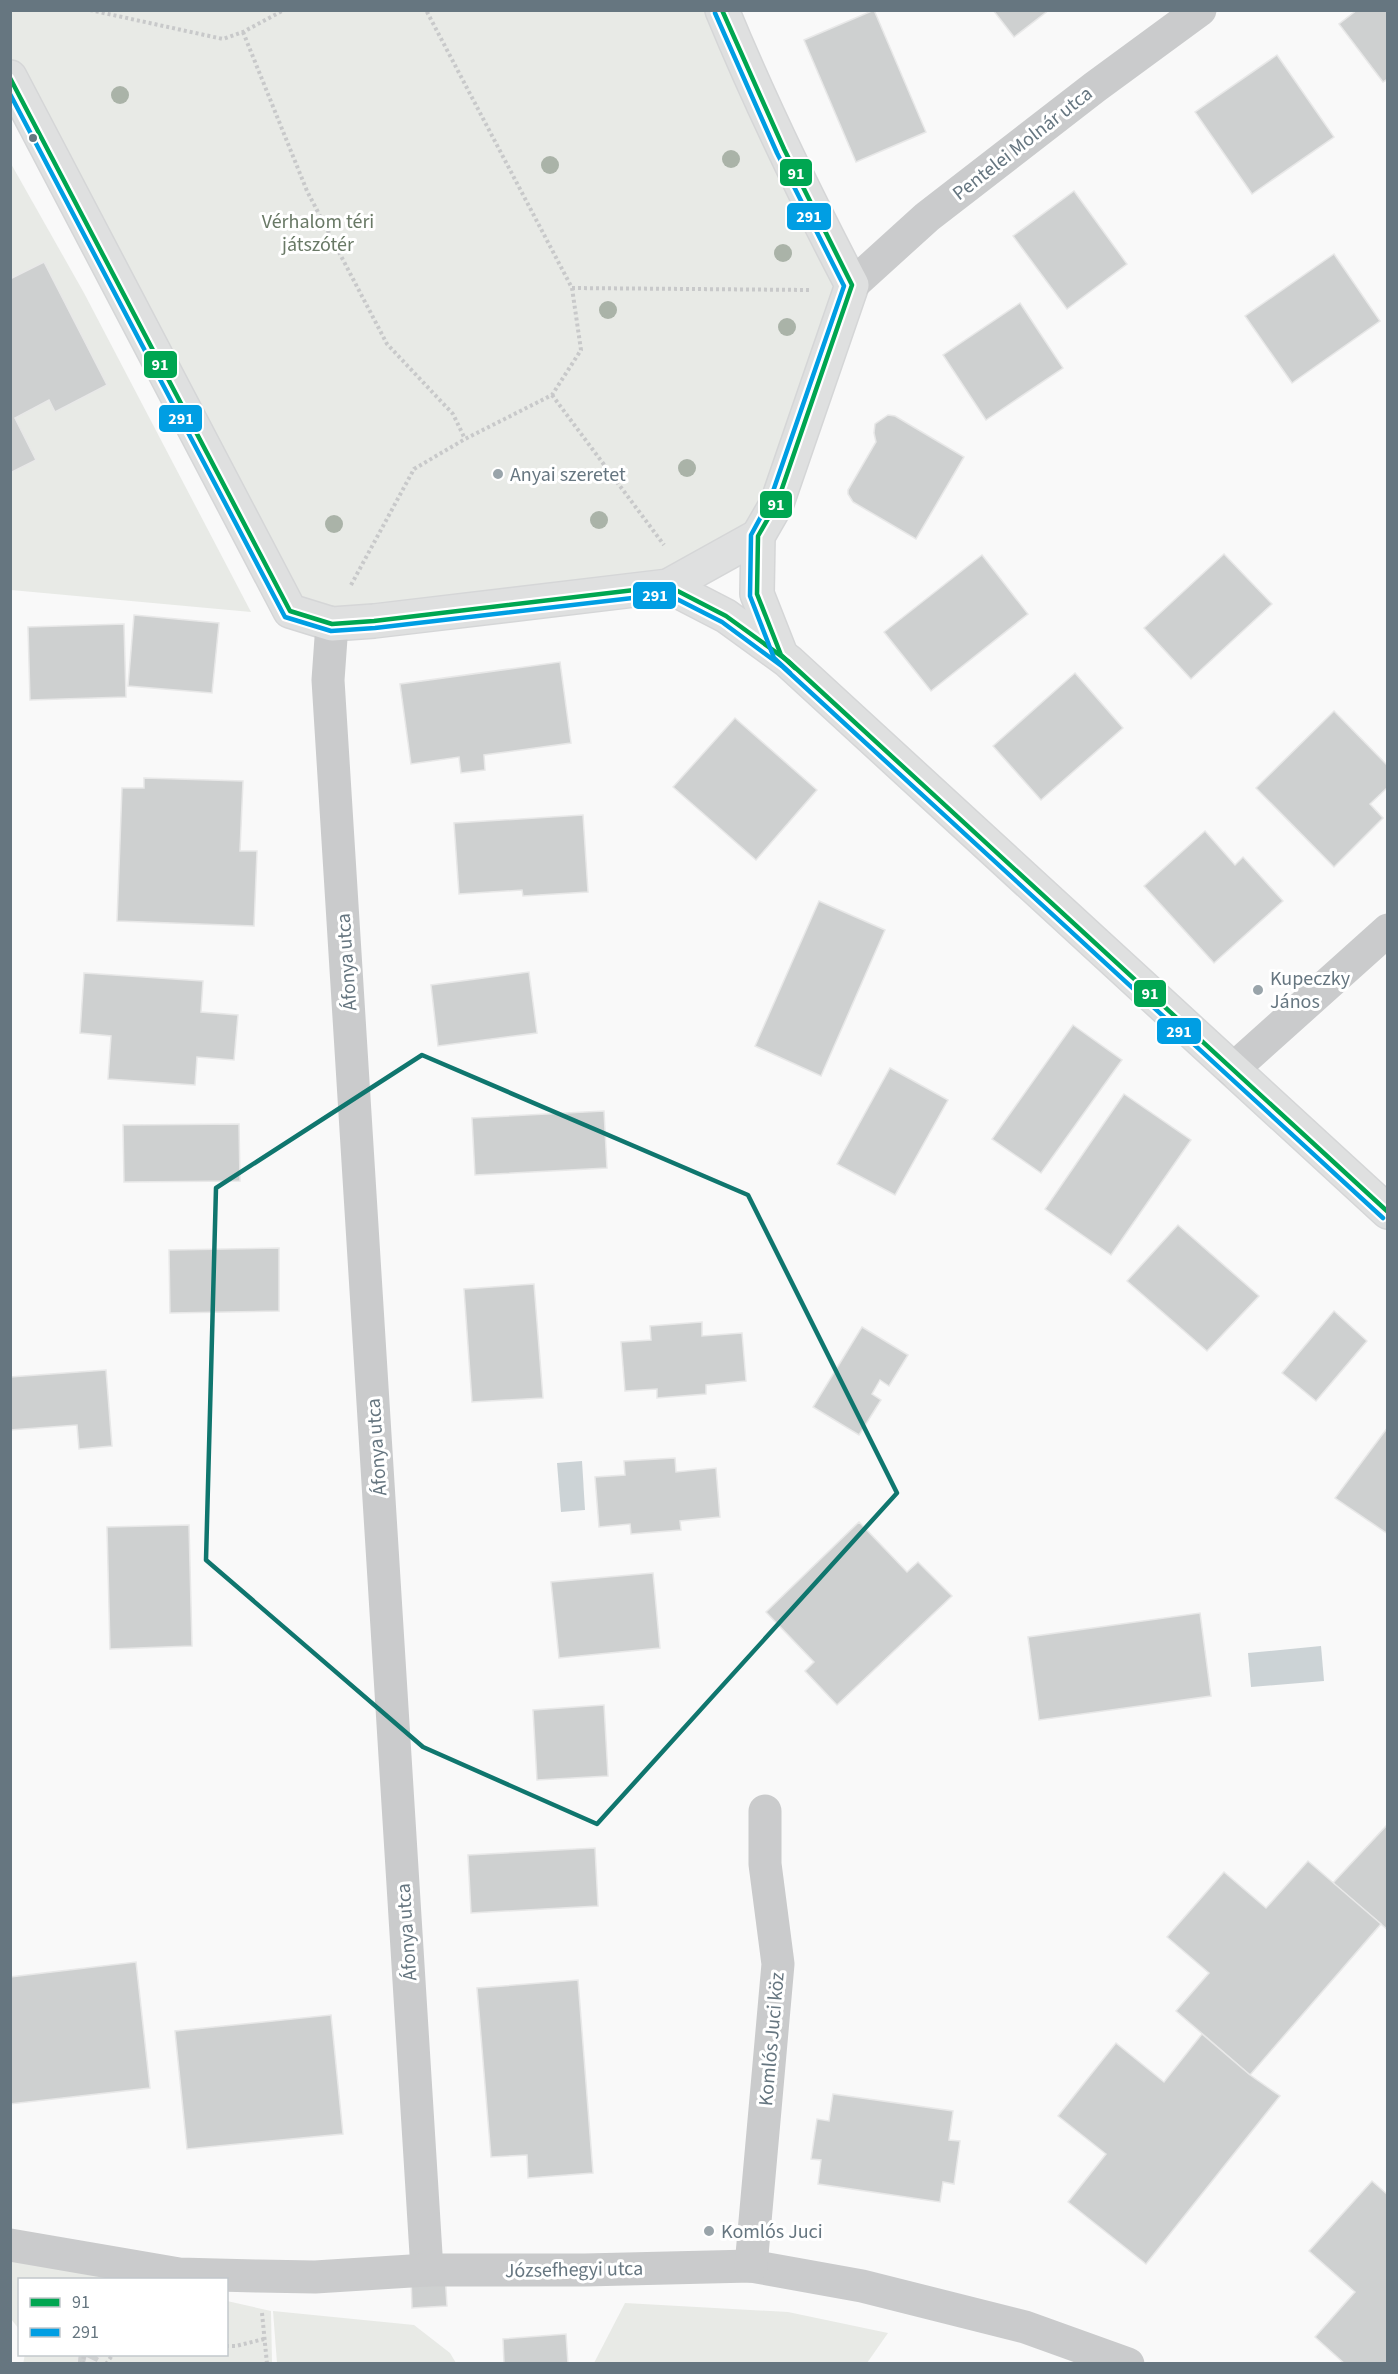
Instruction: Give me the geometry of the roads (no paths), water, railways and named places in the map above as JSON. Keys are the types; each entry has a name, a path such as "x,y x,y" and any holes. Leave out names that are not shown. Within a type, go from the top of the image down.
{"street":[{"path":"722,10 756,94 852,285 777,503 758,536 757,594 782,655"},
{"name":"Pentelei Molnár utca","path":"852,285 927,217 1095,87 1200,10"},
{"path":"10,77 290,610 332,624 669,586 758,536"},
{"path":"669,586 726,616 782,655 1388,1212"},
{"name":"Áfonya utca","path":"332,624 328,680 427,2270"},
{"path":"1232,1070 1388,930"},
{"name":"Komlós Juci köz","path":"752,2266 778,1964 765,1864 765,1811"},
{"name":"Józsefhegyi utca","path":"10,2245 179,2274 315,2277 427,2270 585,2270 752,2266 862,2286 1025,2326 1128,2364"}],"place":[{"name":"Anyai szeretet","path":"498,474"},
{"name":"Kupeczky János","path":"1258,990"},
{"name":"Komlós Juci","path":"709,2231"}],"park label":[{"name":"Vérhalom téri játszótér","path":"318,232"}]}
